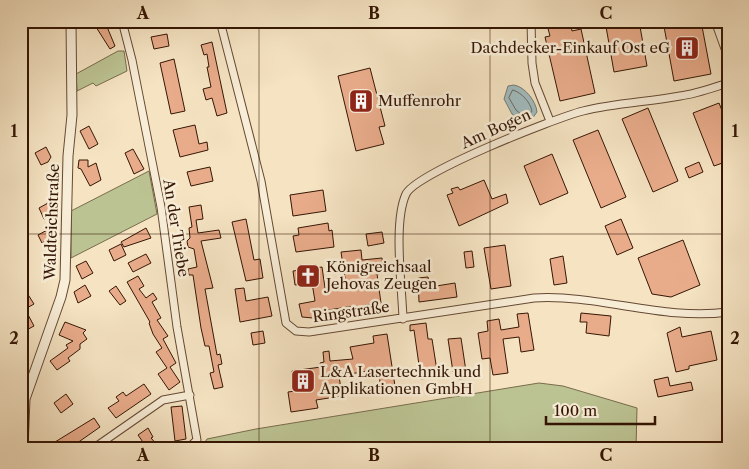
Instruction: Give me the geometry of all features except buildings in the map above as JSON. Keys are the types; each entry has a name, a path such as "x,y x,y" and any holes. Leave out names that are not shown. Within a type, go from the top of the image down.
{"street":[{"name":"Waldteichstraße","path":"23,448 23,398 61,297 65,280 68,156 72,115 71,21"},
{"name":"An der Triebe","path":"122,21 132,60 160,207 177,327 197,440 188,448"},
{"name":"Ringstraße","path":"220,21 261,181 286,323 296,331 309,332 534,298 560,296 677,313 728,312"},
{"path":"531,21 532,63 535,83 550,121"},
{"path":"715,21 728,57"},
{"name":"Am Bogen","path":"403,318 399,215 406,192 431,175 454,163 550,121 585,110 682,96 728,84"},
{"path":"94,448 163,400 190,396"}],"green space":[{"path":"118,51 124,51 127,71 96,86 93,83 77,91 76,74"},
{"path":"149,171 157,214 71,258 71,211"},
{"path":"539,383 563,386 637,408 636,448 201,448 207,439 256,429"}],"water":[{"path":"514,85 526,92 535,103 537,112 532,119 519,119 512,114 504,99 508,86"}],"place":[{"name":"Dachdecker-Einkauf Ost eG","path":"687,48"},
{"name":"Muffenrohr","path":"361,101"},
{"name":"Königreichsaal Jehovas Zeugen","path":"308,276"},
{"name":"L&A Lasertechnik und Applikationen GmbH","path":"303,381"}]}
